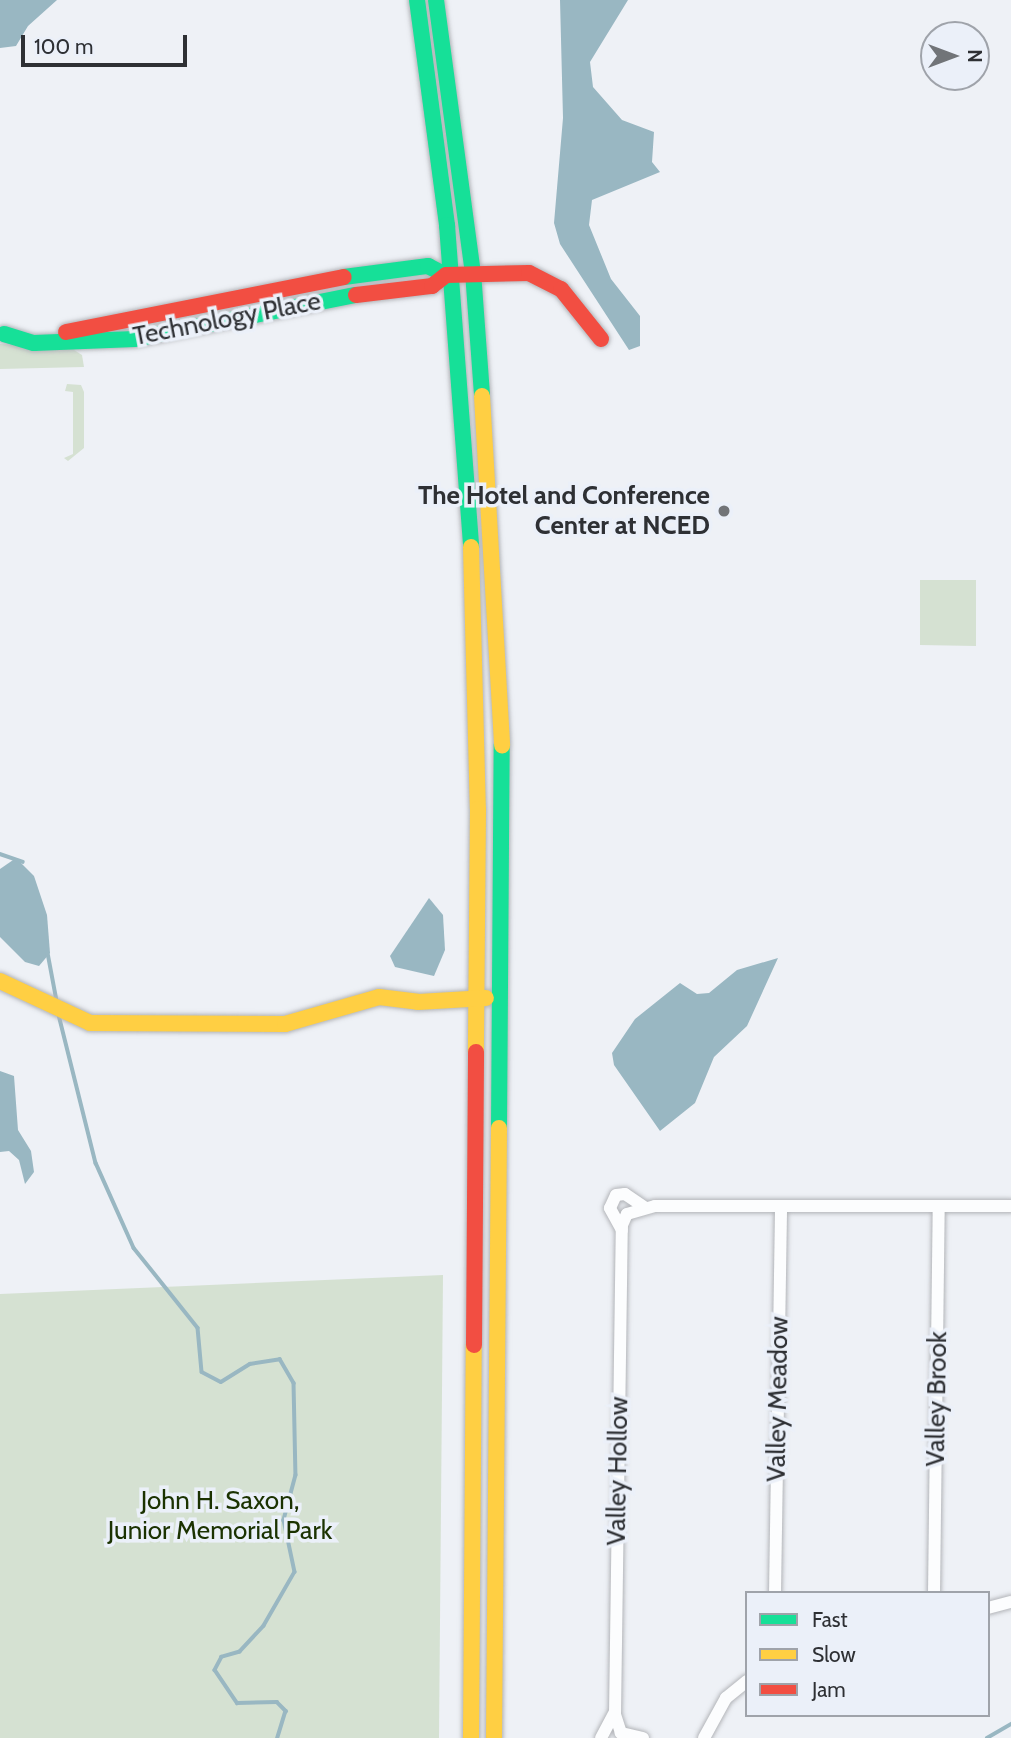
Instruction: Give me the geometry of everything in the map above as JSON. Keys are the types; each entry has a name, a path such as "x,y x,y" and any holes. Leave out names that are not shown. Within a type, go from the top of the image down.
{"main road":[{"path":"417,0 449,274 469,480 478,809 471,1738"},
{"path":"436,0 473,272 502,689 494,1738"},
{"name":"Technology Place","path":"2,334 102,329 311,281 428,266 449,274 507,270 547,280 573,300 601,339"},
{"path":"0,981 45,1006 90,1023 285,1024 379,997 418,1002 500,998"}],"street":[{"name":"Valley Hollow","path":"601,1738 615,1712 622,1230 610,1208 616,1195 625,1194 645,1207 1011,1206"},
{"name":"Valley Meadow","path":"775,1591 780,1206"},
{"name":"Valley Brook","path":"934,1591 939,1206"},
{"path":"622,1230 627,1214 645,1207"},
{"path":"990,1607 1011,1602"},
{"path":"704,1738 726,1698 745,1683"},
{"path":"615,1712 621,1733 643,1738"}],"green space":[{"path":"0,344 71,348 82,355 84,367 0,369"},
{"path":"67,384 81,385 84,392 84,448 68,461 64,458 73,454 73,392 65,391"},
{"path":"920,580 976,580 976,646 920,645"},
{"name":"John H. Saxon, Junior Memorial Park","path":"443,1275 439,1738 0,1738 0,1294"}],"water":[{"path":"0,0 57,0 28,26 16,46 0,48"},
{"path":"560,0 628,0 590,62 593,87 622,120 654,132 652,162 660,172 592,200 589,225 611,279 640,316 640,346 629,350 560,244 554,223 563,118"},
{"path":"16,858 34,876 47,915 50,953 39,966 25,962 0,937 0,869"},
{"path":"429,898 443,915 445,950 434,976 395,967 390,956"},
{"path":"778,958 747,1026 714,1057 695,1103 660,1131 614,1065 612,1053 635,1019 680,983 697,994 709,993 737,970"},
{"path":"0,1071 14,1076 18,1130 31,1151 34,1172 25,1184 19,1160 9,1151 0,1152"}],"waterway":[{"path":"0,854 23,862"},
{"path":"48,953 57,1001"},
{"path":"59,1015 96,1163 134,1248 198,1328 202,1372 221,1382 250,1364 280,1359 294,1383 296,1475 284,1520 295,1572 264,1626 240,1652 222,1657 215,1670 237,1703 277,1702 286,1711 278,1738"},
{"path":"987,1738 1011,1724"}],"traffic: fast":[{"path":"417,0 447,225 471,547"},
{"path":"436,0 473,272 482,396"},
{"path":"344,277 428,266 446,275"},
{"path":"4,334 34,343 135,339 356,295"},
{"path":"499,1128 502,745"}],"traffic: slow":[{"path":"482,396 502,745"},
{"path":"471,547 478,809 476,1052"},
{"path":"0,981 90,1023 285,1024 379,997 418,1002 486,998"},
{"path":"494,1738 499,1128"},
{"path":"471,1738 474,1345"}],"traffic: jam":[{"path":"356,295 432,286 446,275 529,273 561,289 601,339"},
{"path":"66,332 344,277"},
{"path":"474,1345 476,1052"}],"place":[{"name":"The Hotel and Conference Center at NCED","path":"724,511"}]}
